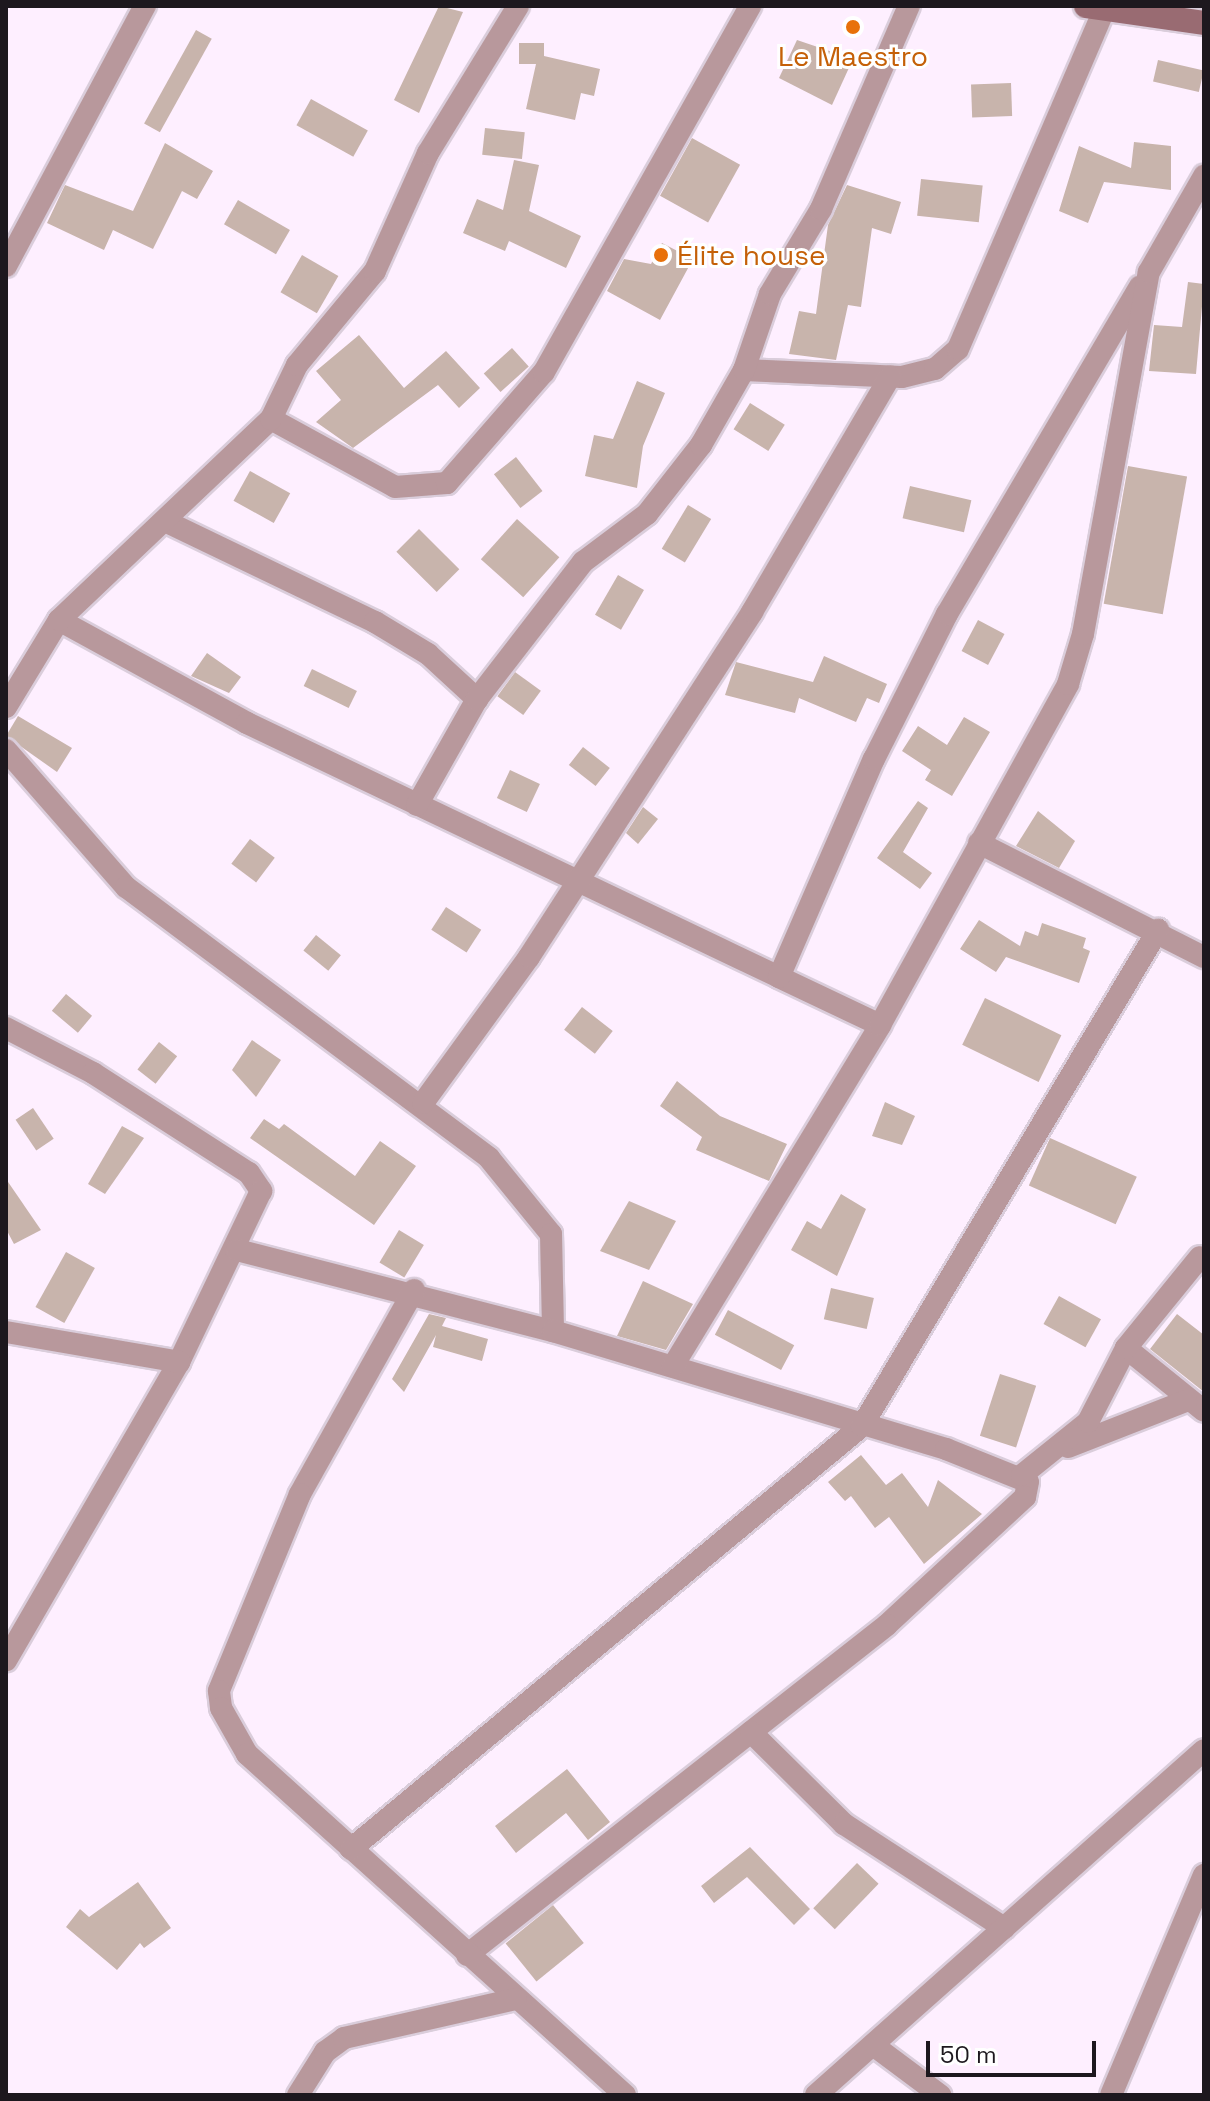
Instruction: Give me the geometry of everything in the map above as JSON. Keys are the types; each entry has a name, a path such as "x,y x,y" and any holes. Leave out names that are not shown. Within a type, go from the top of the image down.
{"main road":[{"path":"1095,7 1204,23"}],"street":[{"path":"6,266 145,6"},
{"path":"6,707 59,620 167,522 271,419 297,365 375,271 428,153 518,6"},
{"path":"271,419 395,487 447,483 544,372 750,6"},
{"path":"417,805 477,699 583,562 647,514 701,445 744,370 770,294 821,209 909,6"},
{"path":"744,370 890,377 935,369 958,349 1095,7"},
{"path":"779,977 947,614 1204,176"},
{"path":"673,1366 880,1025 1068,684 1083,634 1149,272"},
{"path":"423,1103 577,881 752,612 890,377"},
{"path":"167,522 375,622 428,654 477,699"},
{"path":"59,620 417,805 880,1025"},
{"path":"6,750 126,887 423,1103 489,1158 551,1234 553,1331"},
{"path":"979,843 1158,930 1204,957"},
{"path":"351,1849 862,1426 1158,930"},
{"path":"6,1028 93,1073 249,1173 261,1191 259,1205 179,1362 6,1661"},
{"path":"237,1250 414,1290 673,1366 1022,1475"},
{"path":"1022,1475 1062,1449 1088,1422 1126,1348 1200,1257"},
{"path":"414,1290 300,1494 219,1691 229,1729 247,1754 516,1999 600,2087 625,2095"},
{"path":"6,1332 179,1362"},
{"path":"1126,1348 1195,1406"},
{"path":"1062,1449 1195,1406"},
{"path":"467,1955 887,1625 1025,1497 1022,1475"},
{"path":"751,1732 844,1824 1004,1928"},
{"path":"816,2095 1204,1750"},
{"path":"1111,2095 1204,1875"},
{"path":"298,2095 325,2052 344,2038 516,1999"},
{"path":"873,2045 940,2095"}],"building":[{"path":"439,6 463,12 419,113 394,100"},
{"path":"196,30 212,39 160,132 144,124"},
{"path":"797,40 853,59 832,105 779,78"},
{"path":"519,43 544,43 544,56 600,69 594,96 581,93 575,120 526,109 536,64 519,64"},
{"path":"1158,60 1204,71 1199,92 1153,81"},
{"path":"1011,83 1012,116 972,117 971,84"},
{"path":"311,99 368,131 353,157 296,125"},
{"path":"485,128 525,132 522,159 482,155"},
{"path":"692,138 740,165 708,222 660,196"},
{"path":"1134,142 1171,146 1171,190 1104,182 1088,223 1059,211 1079,146 1131,168"},
{"path":"165,143 213,171 197,199 182,191 153,249 113,230 104,250 47,223 65,185 133,211"},
{"path":"514,160 539,165 529,211 581,236 566,268 509,241 505,251 463,233 477,199 503,210"},
{"path":"921,179 983,185 979,222 917,216"},
{"path":"847,185 901,202 891,234 872,228 861,307 848,305 836,360 789,354 799,311 816,314 828,225"},
{"path":"238,200 290,230 276,254 224,224"},
{"path":"662,243 693,259 660,320 607,291 624,259 651,264"},
{"path":"302,255 338,276 317,313 280,292"},
{"path":"1188,282 1204,284 1196,374 1149,371 1154,325 1182,327"},
{"path":"359,335 404,388 446,351 480,388 459,408 438,385 353,448 316,422 341,400 316,371"},
{"path":"512,348 529,367 500,392 484,373"},
{"path":"637,381 665,393 643,446 637,488 585,476 594,435 613,439"},
{"path":"750,403 785,425 768,451 734,429"},
{"path":"516,457 542,491 520,508 494,474"},
{"path":"1128,466 1187,476 1163,614 1104,604"},
{"path":"250,471 290,493 274,523 234,501"},
{"path":"910,486 971,500 964,532 903,518"},
{"path":"688,505 711,519 685,563 662,549"},
{"path":"517,519 559,557 523,597 481,559"},
{"path":"419,529 459,569 437,592 396,552"},
{"path":"618,575 644,590 621,630 595,615"},
{"path":"978,620 1004,634 988,665 962,651"},
{"path":"207,653 241,677 229,693 191,676"},
{"path":"824,656 887,684 879,703 867,698 856,722 799,698 795,713 725,695 736,662 813,682"},
{"path":"312,669 357,691 349,708 304,686"},
{"path":"515,672 541,691 523,715 497,696"},
{"path":"18,716 72,748 57,772 6,736"},
{"path":"964,717 990,732 952,796 925,780 931,770 902,751 918,726 947,745"},
{"path":"583,747 610,768 596,786 569,765"},
{"path":"510,770 540,784 527,812 497,798"},
{"path":"918,801 928,808 903,852 932,873 920,889 877,858"},
{"path":"643,807 658,819 638,844 626,833"},
{"path":"1038,811 1075,841 1059,868 1016,846"},
{"path":"250,839 275,858 256,882 231,864"},
{"path":"446,907 481,930 467,953 431,930"},
{"path":"979,920 1020,946 1025,931 1038,936 1042,923 1086,938 1083,948 1090,951 1079,983 1006,957 996,972 960,949"},
{"path":"316,935 341,955 328,971 303,951"},
{"path":"66,994 92,1016 78,1033 52,1011"},
{"path":"985,998 1061,1035 1039,1082 962,1045"},
{"path":"582,1007 613,1031 595,1054 564,1030"},
{"path":"252,1040 281,1060 256,1097 232,1070"},
{"path":"159,1042 177,1056 156,1084 137,1070"},
{"path":"677,1081 720,1116 787,1144 769,1181 696,1150 702,1137 660,1106"},
{"path":"885,1102 915,1116 902,1145 872,1136"},
{"path":"33,1108 54,1139 36,1150 16,1120"},
{"path":"264,1119 279,1129 284,1124 355,1176 380,1141 416,1166 374,1225 250,1138"},
{"path":"122,1126 144,1138 105,1194 88,1184"},
{"path":"1050,1138 1137,1177 1116,1224 1029,1186"},
{"path":"6,1179 41,1230 14,1244 6,1229"},
{"path":"841,1194 866,1209 837,1276 791,1250 807,1221 821,1229"},
{"path":"629,1201 676,1221 649,1270 600,1251"},
{"path":"399,1230 424,1245 404,1278 379,1263"},
{"path":"66,1252 95,1268 64,1323 35,1307"},
{"path":"643,1281 693,1304 666,1350 617,1336"},
{"path":"831,1288 874,1298 867,1329 824,1319"},
{"path":"1059,1296 1101,1319 1085,1347 1043,1324"},
{"path":"728,1310 794,1345 781,1370 715,1335"},
{"path":"429,1314 446,1318 442,1326 488,1339 482,1361 433,1347 436,1335 404,1392 392,1379"},
{"path":"1177,1314 1204,1335 1204,1392 1150,1349"},
{"path":"1000,1374 1036,1386 1016,1448 980,1436"},
{"path":"861,1455 886,1485 902,1473 928,1507 938,1480 982,1514 924,1564 889,1517 875,1528 851,1496 845,1501 828,1482"},
{"path":"567,1769 610,1822 588,1840 566,1813 516,1853 495,1826"},
{"path":"750,1847 810,1909 794,1925 747,1877 714,1903 701,1886"},
{"path":"857,1863 879,1884 835,1929 813,1908"},
{"path":"138,1882 171,1928 144,1948 140,1943 117,1970 66,1927 80,1909 89,1917"},
{"path":"553,1905 584,1943 536,1981 506,1943"}],"place":[{"name":"Le Maestro","path":"853,27"},
{"name":"Élite house","path":"661,255"}]}
